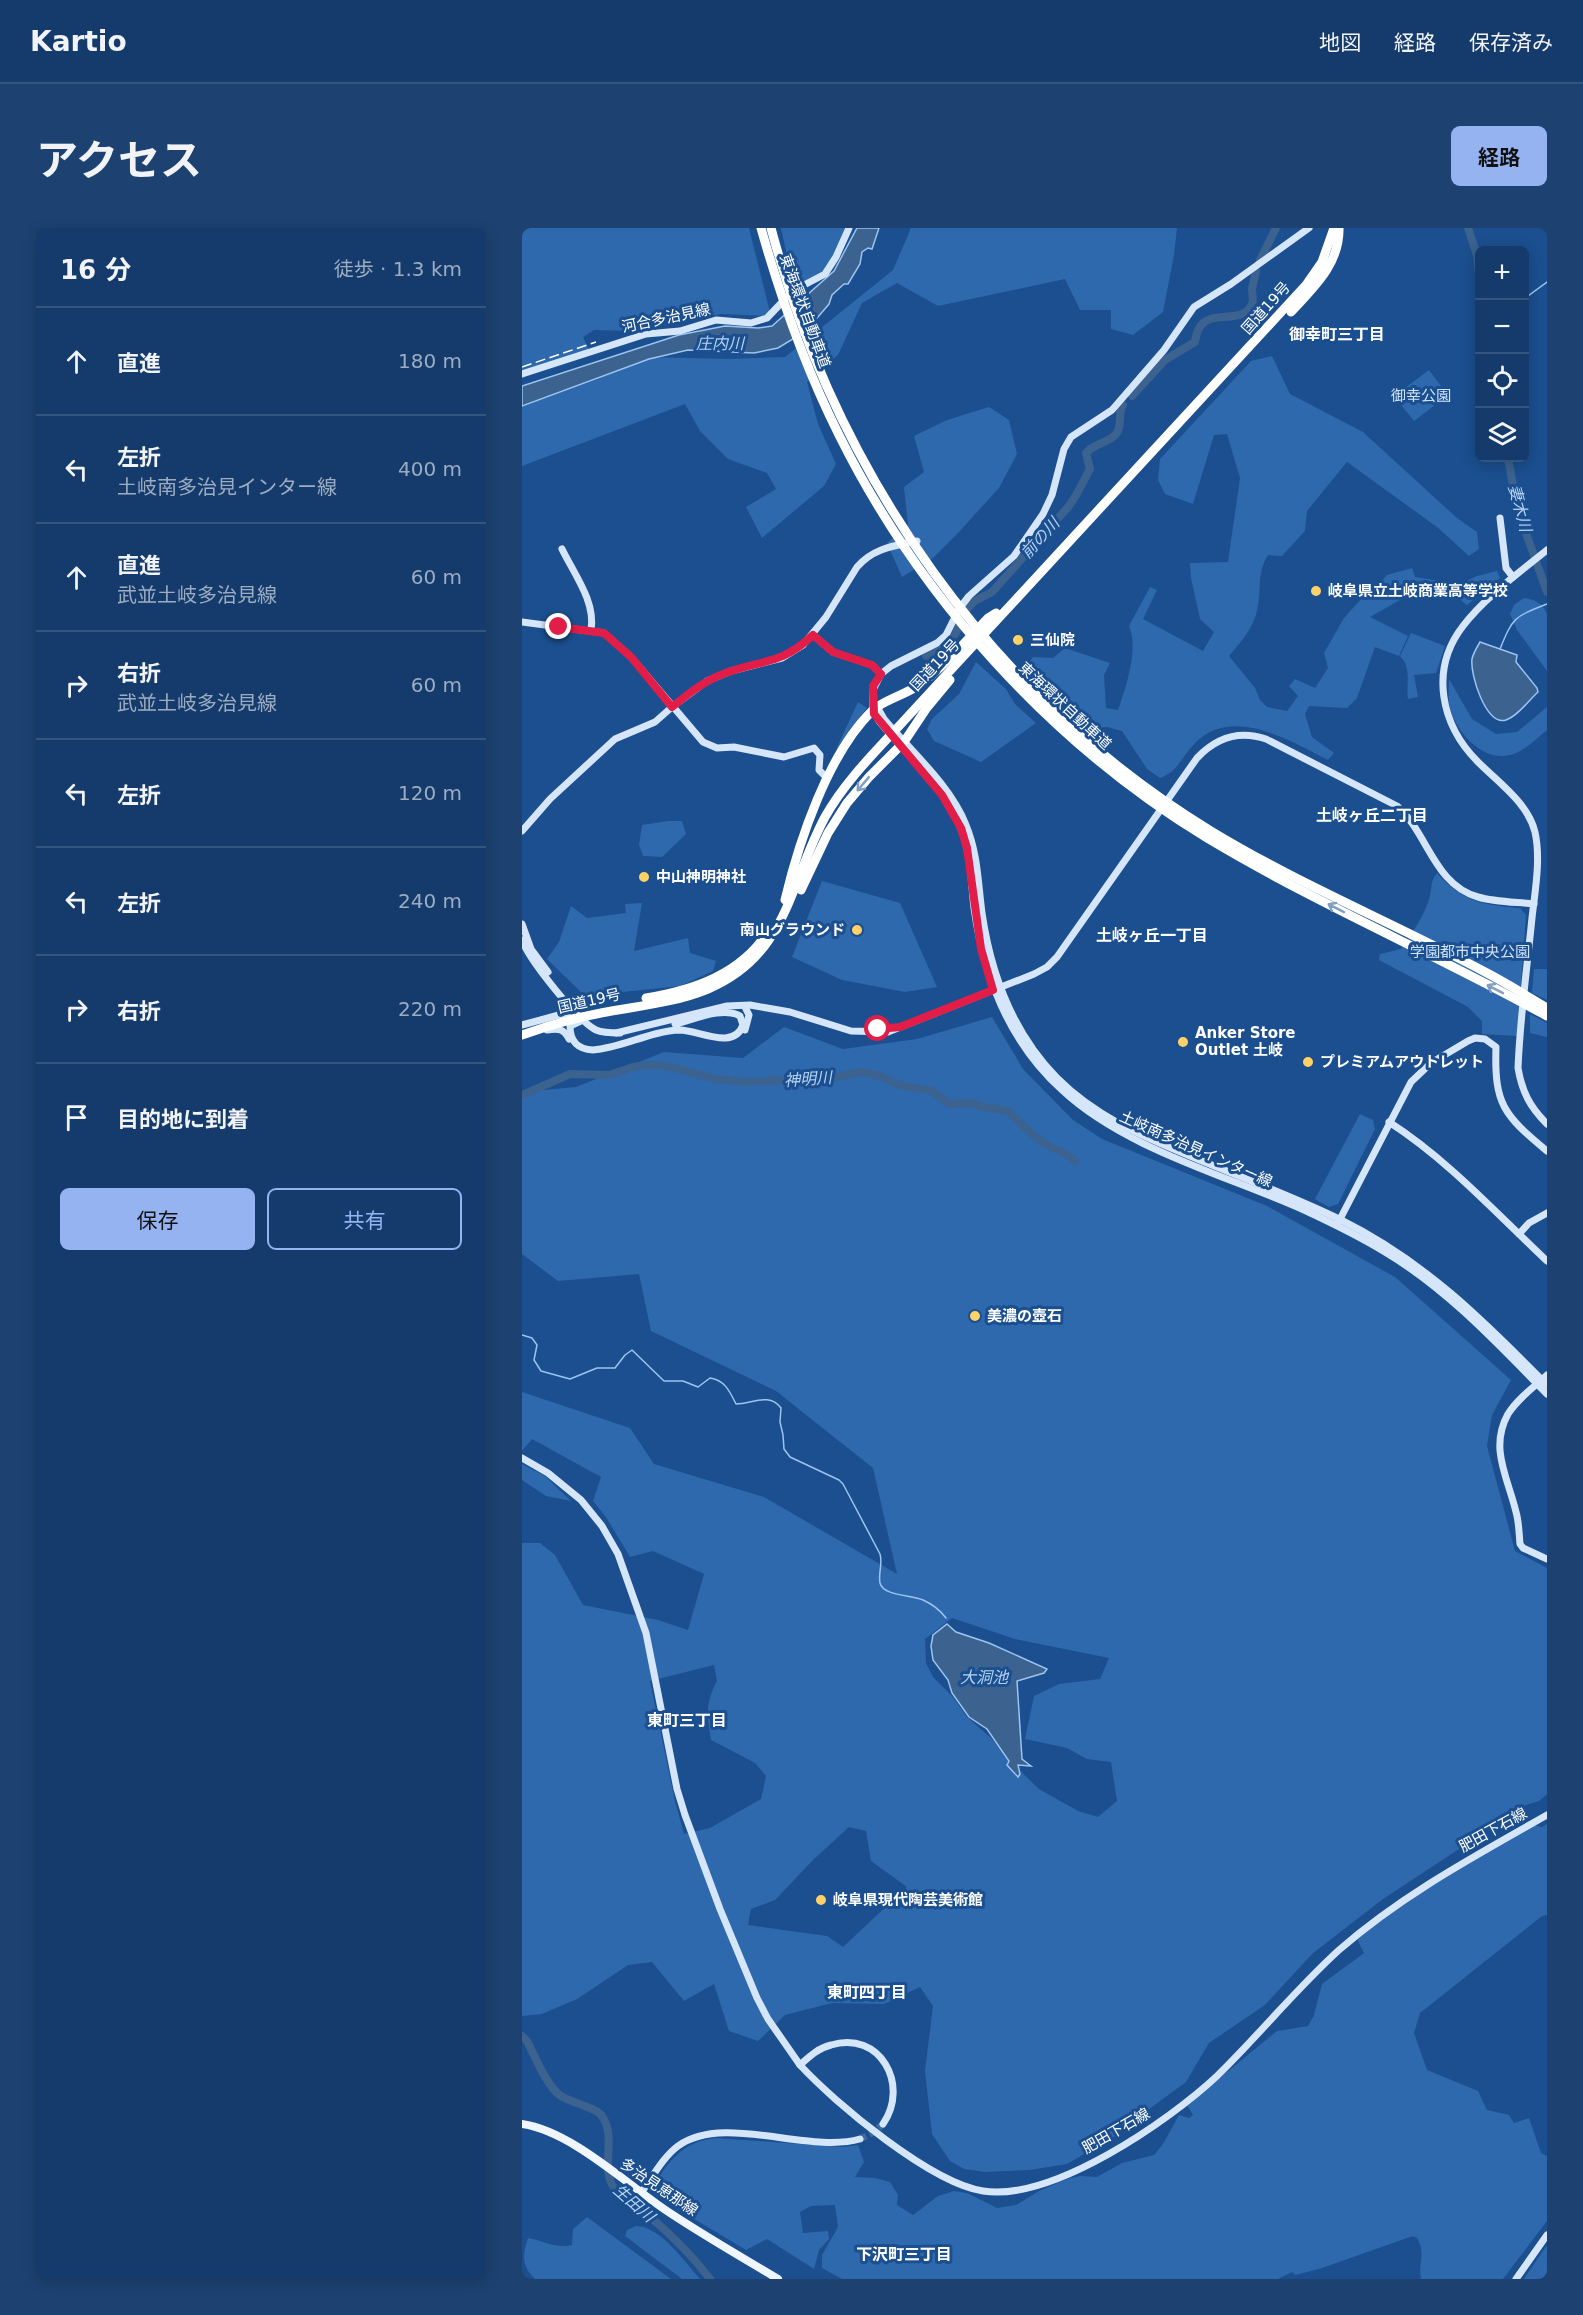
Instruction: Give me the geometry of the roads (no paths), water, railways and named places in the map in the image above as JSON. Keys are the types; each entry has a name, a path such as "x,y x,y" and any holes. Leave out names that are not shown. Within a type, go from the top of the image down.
{"highway":[{"name":"東海環状自動車道","path":"761,228 774,258 794,331 826,400 839,436 878,505 985,643 1074,738 1151,800 1206,837 1268,873 1391,931 1488,973 1547,1008"},
{"name":"東海環状自動車道","path":"771,228 774,258"},
{"name":"国道19号","path":"522,1027 571,1007 681,992 720,976 741,962 765,938 780,914 822,812 838,788 1302,283 1324,251 1329,228"},
{"name":"国道19号","path":"898,723 985,643 1306,285 1334,228"},
{"path":"1247,351 1264,339 1321,280 1333,258 1339,228"},
{"path":"785,900 805,830 827,778 858,726 874,705 899,697 926,680 988,618 996,614"},
{"path":"765,948 779,933 828,833 847,803 902,744 926,709 975,649 985,643"},
{"name":"国道19号","path":"522,1037 599,1013 674,1000 709,989 745,967 765,948 784,915 826,816 842,791 883,739"},
{"name":"東海環状自動車道","path":"1391,931 1547,1016"}],"main road":[{"name":"多治見恵那線","path":"522,2124 554,2133 641,2193 778,2279"}],"street":[{"name":"河合多治見線","path":"522,374 646,334 680,331 716,320 751,323 767,318 786,298 825,274 836,257 849,228"},
{"path":"874,705 873,686 881,674 891,666 937,643 946,635 959,609 969,596 1014,556 1043,514 1052,495 1061,457 1068,441 1076,432 1106,416 1112,410 1164,350 1190,310 1232,284 1309,228"},
{"path":"1500,518 1505,561 1513,578"},
{"path":"522,831 550,799 615,739 656,722 707,681 731,671 782,658 803,645 813,635 865,558 887,547 918,541"},
{"path":"562,549 588,600 592,616 591,630"},
{"path":"1547,550 1471,616 1459,630 1446,661 1443,691 1451,725 1463,746 1514,797 1530,818 1534,830 1537,847 1534,904 1518,1068 1521,1087 1527,1101 1547,1124"},
{"path":"522,622 604,633 615,641 696,736 710,746 734,747 784,757 814,748 820,755 819,770 827,778"},
{"path":"813,635 833,652 872,665 881,674"},
{"name":"土岐南多治見インター線","path":"874,705 902,744 950,796 965,823 974,846 986,938 997,988 1018,1039 1037,1064 1062,1090 1086,1110 1129,1136 1338,1222 1387,1253 1449,1298 1543,1381 1547,1394"},
{"path":"616,1034 727,1006 747,1006 790,1012 851,1031 879,1033 897,1029 1034,974 1047,967 1057,957 1197,758 1209,746 1234,736 1258,737 1397,806 1412,821 1448,880 1469,894 1480,898 1534,904"},
{"path":"522,924 531,950 571,1007"},
{"path":"522,940 539,968 571,1007 587,1021 597,1030 616,1034 647,1030 718,1014 734,1013 740,1016 743,1025 738,1033 728,1038 716,1038 680,1030 598,1049 582,1049 573,1042 570,1026 578,1021 648,1007 654,1003"},
{"path":"587,1021 612,1030 740,1001 778,1006 846,1027 878,1029 900,1027"},
{"path":"522,1037 561,1029 565,1031 573,1046 587,1052 678,1033 728,1041 740,1036 746,1030 749,1015 747,1006"},
{"path":"1338,1222 1411,1082 1431,1063 1475,1038 1485,1039 1496,1047 1498,1090 1510,1118 1547,1151"},
{"path":"1389,1122 1441,1160 1547,1261"},
{"path":"1519,1234 1529,1222 1547,1213"},
{"path":"1543,1381 1509,1413 1502,1429 1499,1446 1501,1465 1516,1511 1520,1544 1523,1548 1547,1559"},
{"name":"肥田下石線","path":"522,1458 548,1473 581,1500 602,1526 618,1554 646,1633 677,1789 692,1838 757,1998 768,2019 800,2065 831,2098 898,2147 961,2186 995,2192 1024,2190 1094,2161 1164,2119 1217,2076 1301,1987 1338,1951 1371,1924 1399,1902 1443,1874 1547,1815"},
{"path":"800,2065 813,2054 832,2044 850,2043 871,2050 884,2061 893,2081 894,2102 883,2124"},
{"path":"641,2193 672,2151 679,2145 700,2136 735,2134 839,2143 860,2139"},
{"path":"1516,2279 1547,2235"}],"water":[{"name":"庄内川","path":"857,228 879,228 872,249 868,248 862,252 860,264 848,284 844,284 832,295 829,304 806,331 778,348 754,353 688,350 649,359 522,406 522,386 679,335 725,326 758,328 772,326 834,271"},
{"path":"1480,642 1517,655 1516,662 1537,688 1538,692 1523,708 1506,720 1499,720 1492,715 1486,708 1477,687 1472,659"},
{"name":"大洞池","path":"947,1624 956,1632 989,1643 1047,1669 1044,1673 1017,1681 1022,1759 1031,1766 1018,1765 1020,1774 1018,1777 1007,1765 1009,1761 987,1729 969,1717 952,1693 948,1680 933,1660 931,1646 933,1635"}],"waterway":[{"name":"前の川","path":"1260,260 1276,228"},
{"name":"妻木川","path":"1468,228 1475,249"},
{"name":"前の川","path":"1132,396 1165,360 1195,342 1198,329 1204,322 1212,318 1239,315 1247,311 1253,302 1252,289 1256,271"},
{"path":"1529,295 1547,282"},
{"name":"前の川","path":"926,656 949,642 956,633 966,610 975,601 992,592 1069,506 1090,469 1086,453 1116,434 1123,405"},
{"name":"妻木川","path":"1509,462 1517,508 1547,592"},
{"path":"1500,649 1508,630 1516,619 1547,604"},
{"name":"神明川","path":"522,1095 570,1074 609,1075 633,1067 649,1065 667,1066 715,1079 746,1082 831,1078 862,1072 880,1076 899,1085 932,1091 949,1104 973,1103 1008,1111 1043,1143 1075,1161"},
{"path":"522,1335 532,1338 537,1345 534,1360 541,1371 570,1379 597,1368 615,1368 632,1350 664,1381 683,1381 698,1387 710,1378 720,1381 736,1404 760,1400 776,1403 781,1408 780,1422 784,1449 790,1457 843,1484 880,1554 882,1587 892,1593 918,1598 933,1605 946,1618"},
{"name":"生田川","path":"522,2036 527,2041 546,2079 556,2092 602,2116 608,2133 608,2171 614,2188 677,2241 710,2279"}],"tunnel":[{"path":"860,2139 883,2124"}],"railway":[{"path":"522,367 596,342"}],"place":[{"name":"岐阜県立土岐商業高等学校","path":"1316,591"},
{"name":"三仙院","path":"1018,640"},
{"name":"中山神明神社","path":"644,877"},
{"name":"南山グラウンド","path":"857,930"},
{"name":"Anker Store Outlet 土岐","path":"1183,1042"},
{"name":"プレミアムアウトレット","path":"1308,1062"},
{"name":"美濃の壺石","path":"975,1316"},
{"name":"岐阜県現代陶芸美術館","path":"821,1900"}],"district":[{"name":"御幸町三丁目","path":"1337,334"},
{"name":"土岐ヶ丘二丁目","path":"1372,815"},
{"name":"土岐ヶ丘一丁目","path":"1152,935"},
{"name":"東町三丁目","path":"687,1720"},
{"name":"東町四丁目","path":"867,1992"},
{"name":"下沢町三丁目","path":"904,2254"}],"park label":[{"name":"御幸公園","path":"1421,396"},
{"name":"学園都市中央公園","path":"1470,952"}]}
